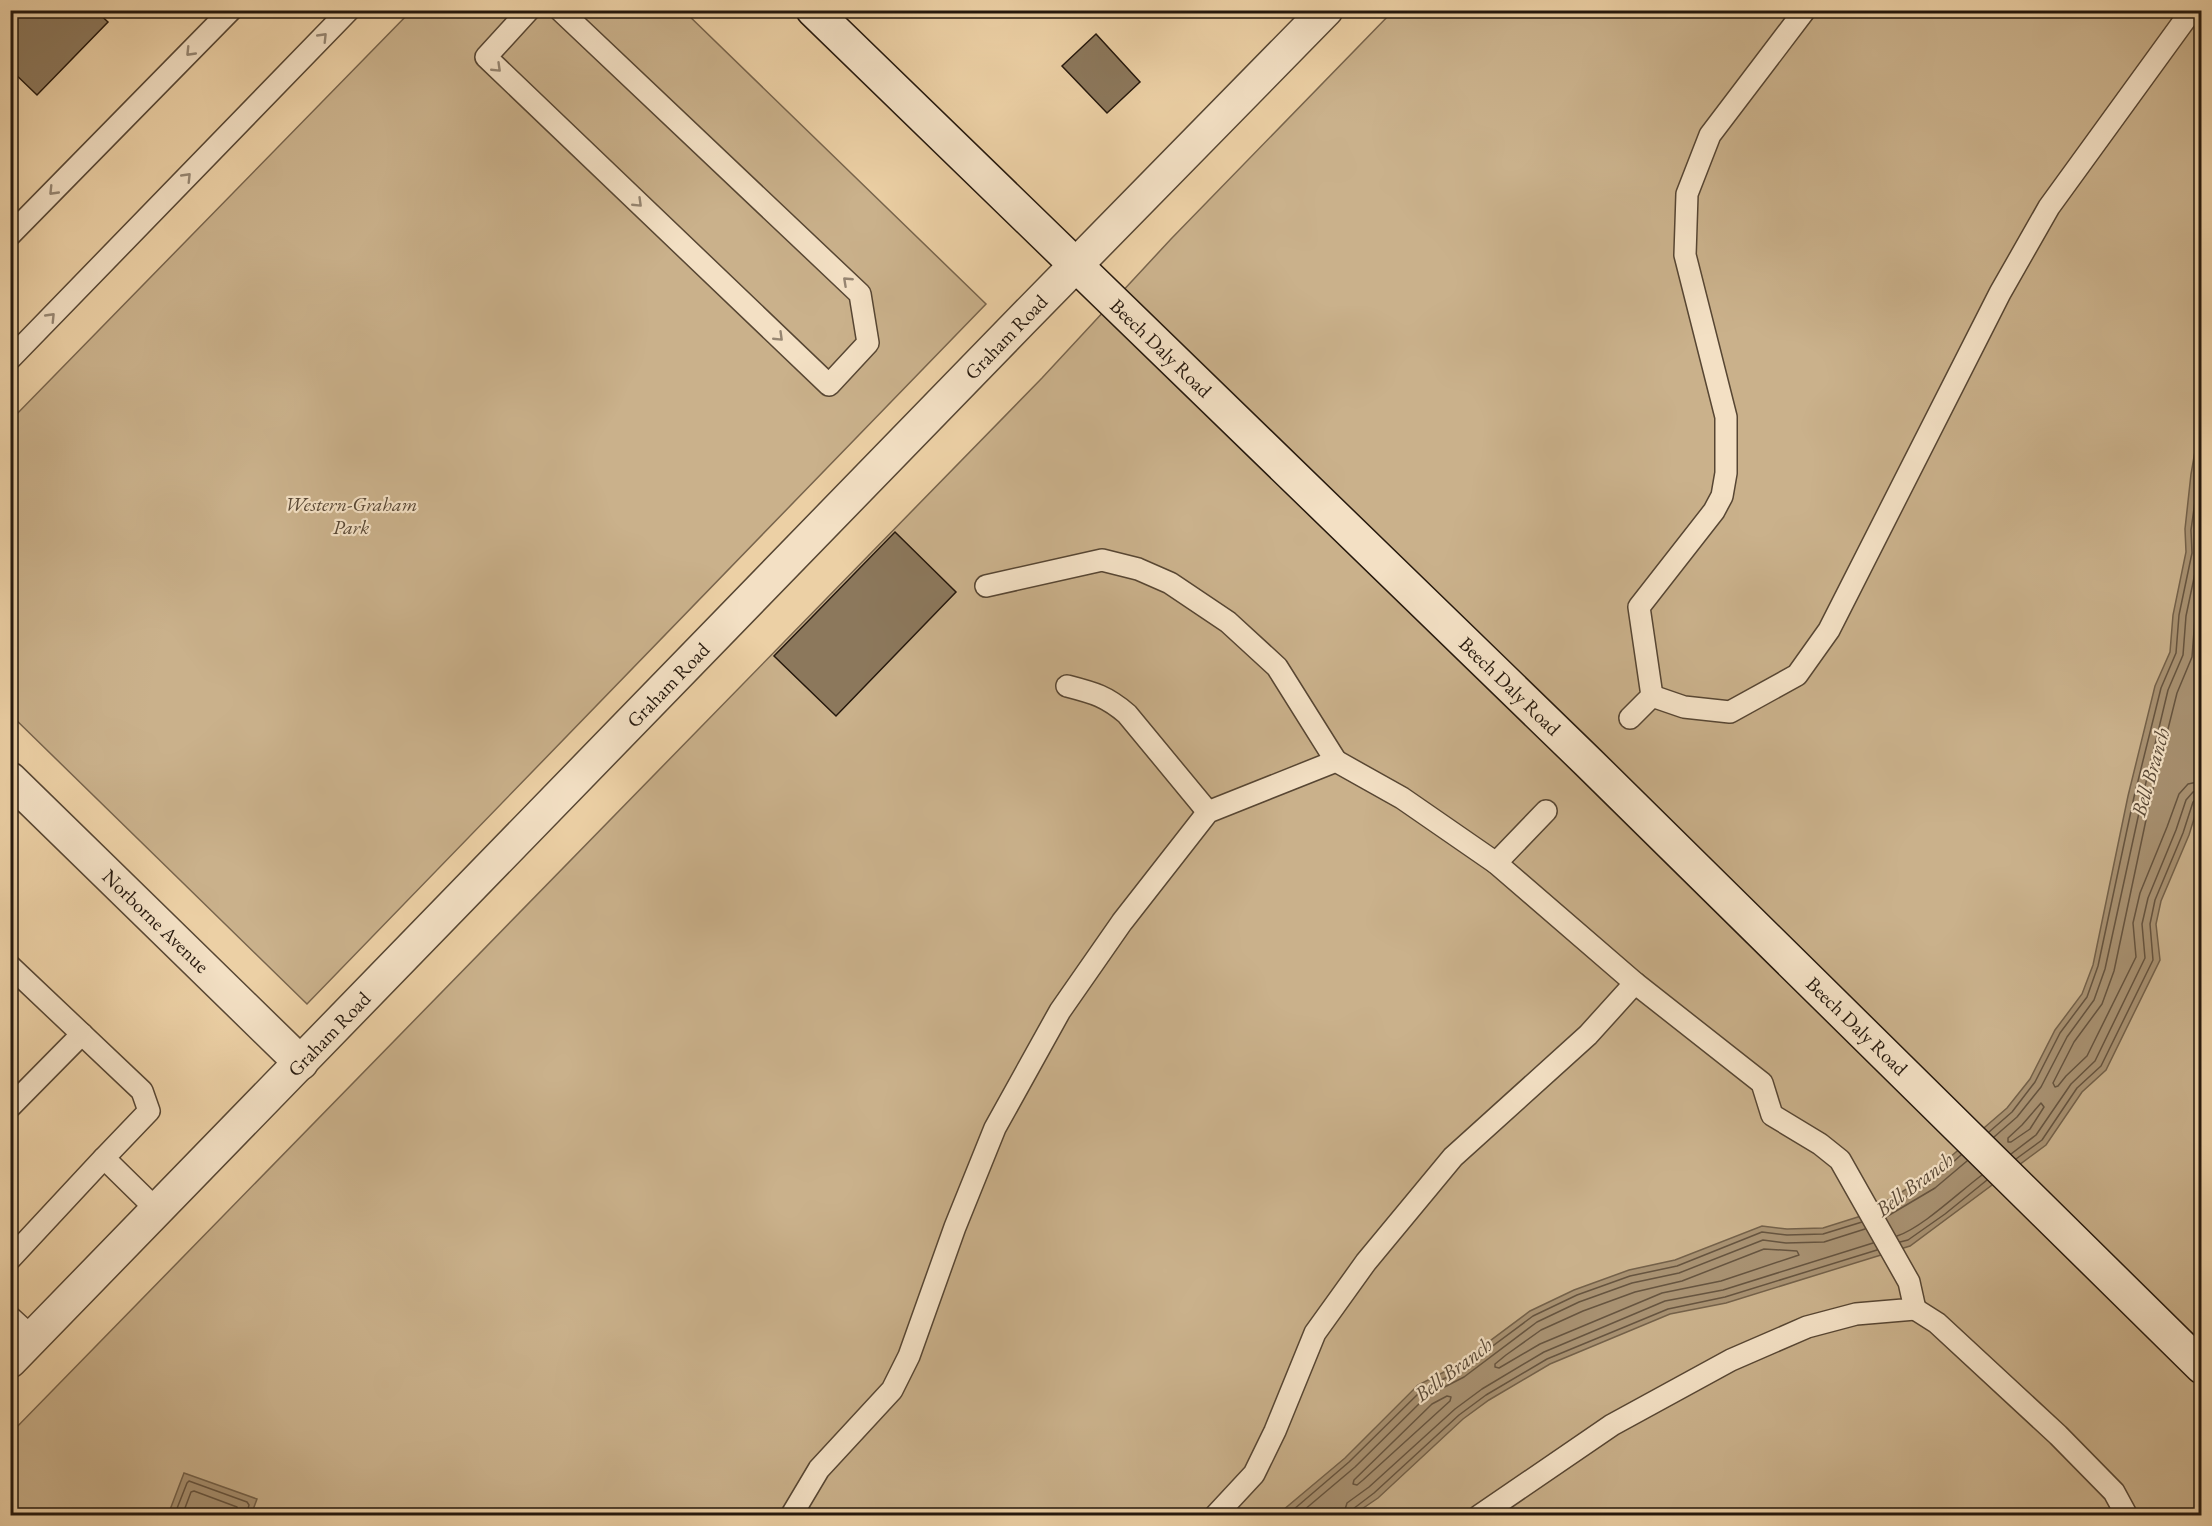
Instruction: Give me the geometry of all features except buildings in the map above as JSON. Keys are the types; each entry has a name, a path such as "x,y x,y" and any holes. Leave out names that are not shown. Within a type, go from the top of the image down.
{"street":[{"name":"Beech Daly Road","path":"813,10 1889,1057 2202,1367"},
{"name":"Graham Road","path":"18,1339 157,1210 1326,10"},
{"name":"Norborne Avenue","path":"10,779 301,1063"}],"lane":[{"path":"10,235 231,10"},
{"path":"10,358 349,10"},
{"path":"529,10 486,57 829,385 868,343 860,294 560,10"},
{"path":"1652,696 1639,607 1713,511 1722,496 1726,473 1726,417 1684,255 1687,194 1710,135 1805,10"},
{"path":"1652,696 1684,707 1730,712 1797,675 1829,630 2000,293 2049,207 2192,10"},
{"path":"986,585 1102,560 1138,569 1170,583 1228,622 1277,667 1336,761 1402,798 1496,863 1635,983 1762,1083 1772,1115 1820,1144 1840,1160 1909,1282 1915,1309"},
{"path":"1067,686 1097,694 1112,701 1127,714 1209,812"},
{"path":"1630,718 1652,696"},
{"path":"791,1515 819,1469 892,1390 909,1356 955,1227 995,1128 1060,1011 1122,922 1209,812 1336,761"},
{"path":"1496,863 1546,811"},
{"path":"10,966 142,1091 149,1111 10,1259"},
{"path":"1215,1515 1254,1474 1275,1431 1314,1333 1366,1262 1454,1157 1588,1035 1635,983"},
{"path":"10,1107 82,1034"},
{"path":"104,1158 157,1210"},
{"path":"1479,1515 1612,1425 1731,1360 1807,1327 1856,1314 1915,1309 1937,1323 2058,1435 2114,1492 2127,1515"}],"green space":[{"name":"Western-Graham Park","path":"411,11 684,11 986,304 307,1004 11,715 10,421"},
{"path":"1393,11 2201,11 2202,1478 2198,1484 2201,1492 2201,1515 11,1516 10,1434 1042,378 1171,239"}],"water":[{"name":"Bell Branch","path":"2201,417 2201,796 2189,835 2161,901 2156,924 2160,960 2106,1070 2082,1092 2046,1145 1910,1246 1726,1303 1670,1314 1550,1364 1489,1400 1463,1419 1378,1498 1353,1515 1276,1516 1345,1458 1418,1385 1456,1366 1530,1311 1574,1290 1629,1270 1675,1260 1762,1226 1787,1229 1823,1228 1861,1216 1927,1177 2007,1108 2030,1079 2055,1030 2082,994 2093,965 2128,796 2155,686 2170,652 2173,615 2186,552 2185,529 2191,474"},
{"path":"184,1473 257,1499 251,1515 168,1515"}]}
